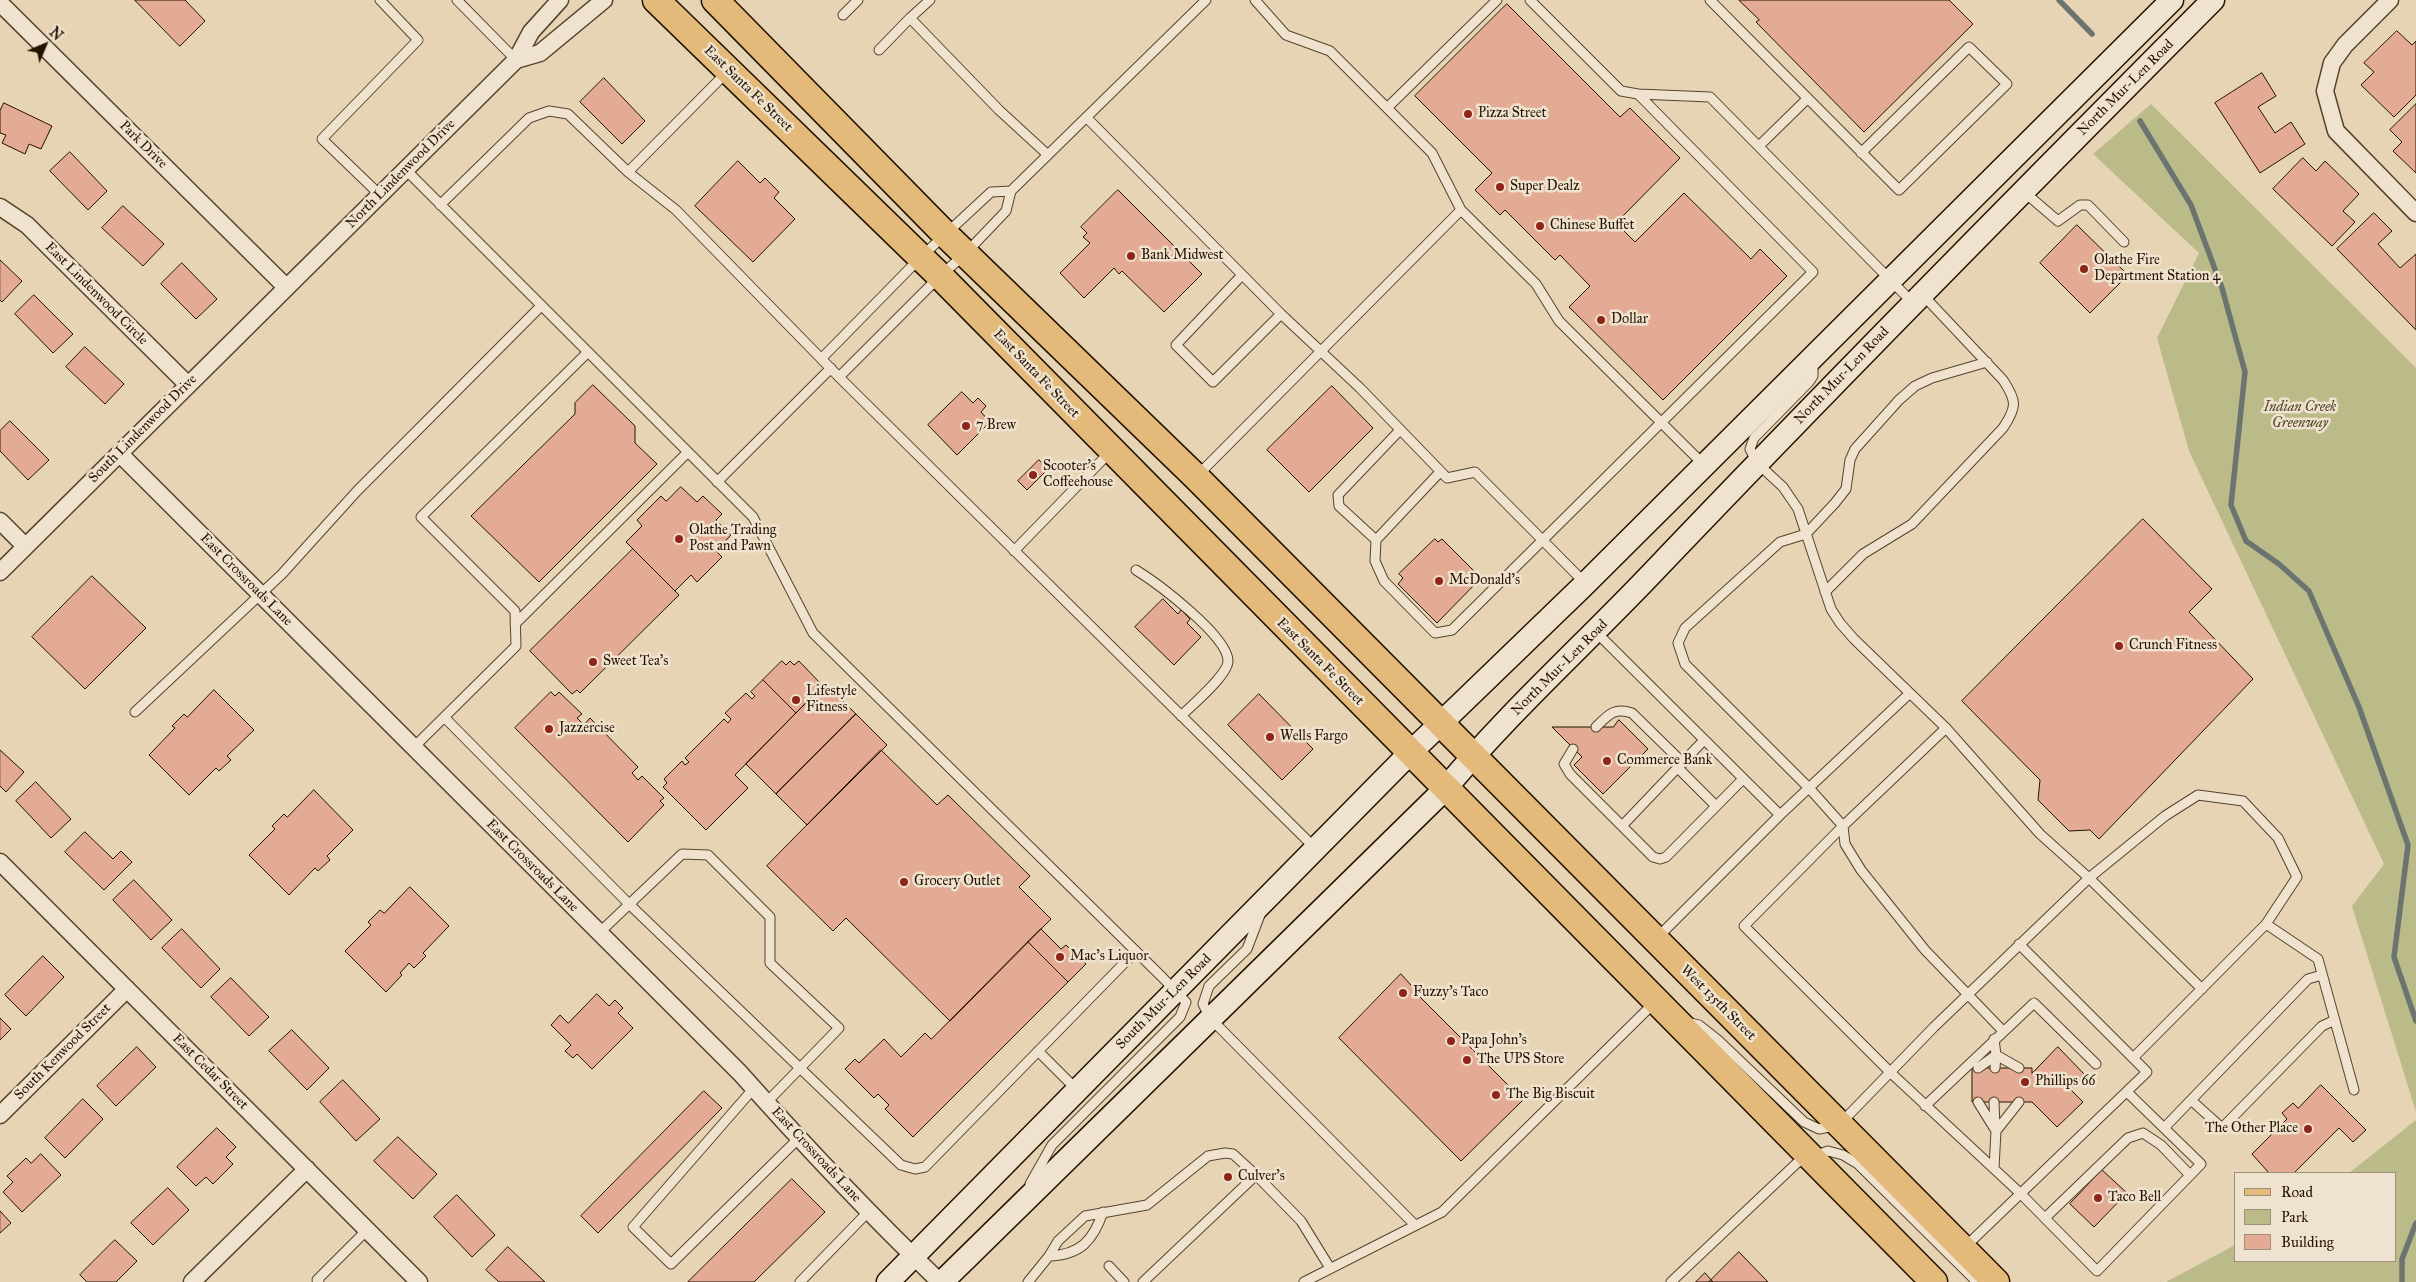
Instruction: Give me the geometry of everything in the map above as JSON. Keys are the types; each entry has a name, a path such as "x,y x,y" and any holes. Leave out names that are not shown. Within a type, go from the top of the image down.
{"main road":[{"name":"East Santa Fe Street","path":"656,0 921,257 1410,753"},
{"path":"715,0 965,254 1196,477 1440,723 1586,584 2172,0"},
{"name":"North Mur-Len Road","path":"1473,755 1596,632 1757,463 2023,191 2213,0"},
{"name":"South Mur-Len Road","path":"888,1282 1440,723"},
{"name":"West 135th Street","path":"1440,723 1996,1282"},
{"path":"1410,753 1934,1282"},
{"path":"941,1282 1445,789 1473,755"}],"street":[{"name":"North Lindenwood Drive","path":"286,287 516,60 531,32 560,0"},
{"name":"North Lindenwood Drive","path":"516,60 540,53 604,0"},
{"path":"2390,0 2332,63 2325,90 2336,131 2416,213"},
{"name":"Park Drive","path":"0,3 286,287"},
{"name":"East Lindenwood Circle","path":"0,208 27,225 188,385"},
{"name":"South Lindenwood Drive","path":"0,572 286,287"},
{"name":"East Crossroads Lane","path":"120,454 754,1088 798,1139 868,1212 941,1282"},
{"path":"0,521 26,546"},
{"name":"East Cedar Street","path":"0,862 419,1282"},
{"name":"South Kenwood Street","path":"0,1115 126,989"},
{"path":"192,1282 307,1169"}],"lane":[{"path":"380,0 418,40 322,139 380,195"},
{"path":"457,0 516,60"},
{"path":"843,15 858,0"},
{"path":"879,50 930,0"},
{"path":"839,377 940,276 965,254 1006,211 1011,191 1206,0"},
{"path":"1255,0 1286,35 1330,51 1432,153 1461,210 1536,284 1559,321 1704,465"},
{"path":"1387,108 1497,0"},
{"path":"1530,0 1621,91 1638,94 1710,97 1891,280 1918,299 1987,362 2013,395 2013,414 2003,428 1912,524 1881,541 1863,554 1825,592"},
{"path":"1710,0 1808,99 1862,153 1899,190 2007,84 1969,47 1862,153"},
{"path":"910,18 999,110 1048,155"},
{"path":"628,172 729,70"},
{"path":"1440,472 1376,540 1375,561 1384,581 1435,633 1452,630 1813,272 1638,94"},
{"path":"1759,146 1808,99"},
{"path":"440,205 529,118 549,111 568,114 628,172 676,210 839,377 1316,849"},
{"path":"1087,118 1440,472 1447,478 1475,472 1586,584"},
{"path":"406,170 753,517 813,633 1186,1002 1180,1016 1052,1145 1016,1210"},
{"path":"822,358 921,257 990,192 1011,191"},
{"path":"2023,191 2058,221 2080,206 2088,205 2124,242"},
{"path":"1196,477 1461,210"},
{"path":"1242,275 1176,345 1213,382 1281,314"},
{"path":"135,712 261,595 300,555 357,491 541,306"},
{"path":"414,748 516,646 515,611 421,517 588,352"},
{"path":"1813,357 1813,376 1809,382 1751,442 1750,449 1757,463 1783,487 1798,509 1831,609 1840,623 1946,728 2040,834 2089,878 2202,989"},
{"path":"1987,362 1932,378 1915,386 1899,400 1855,449 1850,460 1846,489 1806,534 1780,542 1685,628 1678,643 1685,664 1810,789 1843,826 1844,844 1861,870 1925,950 2003,1031"},
{"path":"717,482 831,368"},
{"path":"1376,540 1339,506 1338,495 1400,430"},
{"path":"1014,551 1111,450"},
{"path":"515,624 688,452"},
{"path":"1136,570 1178,600 1226,649 1228,662 1225,672 1181,716"},
{"path":"1596,632 1780,815"},
{"path":"1655,940 1780,815 1810,789 1910,693"},
{"path":"1596,727 1612,712 1621,709 1632,713 1681,765 1716,806"},
{"path":"445,718 629,904 901,1165 915,1169 925,1167 1136,951"},
{"path":"1946,728 1843,826 1744,926 1890,1073 1994,1168 2097,1271 2189,1174 2201,1164 2127,1092"},
{"path":"1622,826 1704,740"},
{"path":"1574,749 1564,764 1570,774 1653,857 1660,859 1666,857 1743,779"},
{"path":"1674,1019 1699,1025 1718,1040 1804,1122 1819,1129 1839,1125 1934,1027 1969,995 2019,944 2089,878 2165,816 2198,795 2243,801 2278,838 2297,877 2266,924 2133,1058"},
{"path":"600,933 682,854 708,855 770,917 770,963 839,1028 767,1102"},
{"path":"1268,897 1246,949 1209,986 1203,1004 1210,1018 1415,1225"},
{"path":"2266,924 2318,960 2354,1090"},
{"path":"1964,1249 2147,1072 2019,944"},
{"path":"2164,1128 2308,979 2322,974"},
{"path":"1304,1282 1442,1212 1656,1001"},
{"path":"1925,1106 2034,1003 2096,1064"},
{"path":"2191,1100 2222,1128 2322,1026 2335,1020"},
{"path":"1994,1040 1995,1068"},
{"path":"1038,1051 1077,1090"},
{"path":"1996,1055 2019,1068"},
{"path":"1978,1068 1996,1055"},
{"path":"754,1088 634,1227 671,1264 798,1139"},
{"path":"1978,1102 1996,1131"},
{"path":"1994,1102 1996,1131 1994,1168"},
{"path":"1996,1131 2019,1102"},
{"path":"2045,1218 2128,1138 2143,1133 2161,1145 2189,1174"},
{"path":"1671,1282 1798,1162 1828,1150 1843,1155 1858,1164 1977,1282"},
{"path":"1028,1282 1058,1242 1085,1216 1146,1206 1208,1156 1225,1153 1233,1154 1301,1221 1330,1268"},
{"path":"1143,1282 1256,1175"},
{"path":"800,1282 868,1212"},
{"path":"1049,1256 1065,1256 1078,1251 1098,1226 1103,1212"},
{"path":"319,1282 317,1280 367,1230"},
{"path":"1108,1266 1124,1282"}],"green space":[{"name":"Indian Creek Greenway","path":"2151,104 2416,368 2416,1112 2352,906 2384,864 2189,451 2157,338 2199,253 2093,154"},
{"path":"2416,1120 2416,1282 2166,1282 2234,1246 2234,1262 2396,1262 2396,1172 2350,1172"}],"building":[{"path":"135,0 185,0 205,21 180,46"},
{"path":"1739,0 1949,0 1973,24 1864,132 1756,22 1759,20"},
{"path":"1507,4 1620,117 1630,108 1680,158 1616,223 1635,242 1684,193 1751,259 1760,249 1787,276 1663,400 1569,307 1590,286 1560,255 1555,260 1505,210 1500,215 1475,190 1492,173 1415,96"},
{"path":"2397,31 2412,45 2416,41 2416,95 2394,117 2361,85 2374,72 2364,63"},
{"path":"2262,73 2276,96 2258,107 2275,133 2291,122 2305,144 2260,173 2215,103"},
{"path":"604,78 645,121 622,144 580,102"},
{"path":"4,103 52,126 41,149 29,144 25,154 2,143 6,135 0,133 0,111"},
{"path":"2416,104 2416,173 2393,151 2402,142 2390,130"},
{"path":"70,152 107,191 88,210 50,171"},
{"path":"2303,158 2316,171 2325,161 2359,194 2343,211 2355,222 2332,246 2273,189"},
{"path":"738,161 760,183 765,178 779,192 774,198 795,219 753,262 695,206"},
{"name":"Bank Midwest","path":"1118,190 1202,274 1164,312 1122,271 1119,274 1114,268 1084,298 1060,273 1090,243 1083,237 1087,233 1081,227"},
{"path":"123,206 164,244 143,266 102,228"},
{"path":"2374,213 2392,231 2378,244 2400,268 2416,254 2416,330 2337,249"},
{"name":"Olathe Fire Department Station 4","path":"2077,225 2128,275 2090,313 2040,263"},
{"path":"0,260 22,281 2,302 0,300"},
{"path":"182,263 217,299 196,319 161,284"},
{"path":"34,295 73,334 53,353 15,314"},
{"path":"85,347 124,384 105,404 66,367"},
{"path":"593,385 635,426 635,443 657,464 539,582 471,516 575,414 575,403"},
{"path":"1332,386 1373,428 1309,492 1267,450"},
{"path":"962,392 973,403 978,398 986,406 981,412 990,422 957,455 928,425"},
{"path":"10,421 49,460 28,480 0,451 0,431"},
{"name":"Scooter's Coffeehouse","path":"1039,460 1048,469 1027,490 1018,481"},
{"name":"Olathe Trading Post and Pawn","path":"681,487 697,502 703,496 722,514 716,520 731,535 716,551 722,557 697,582 691,575 675,591 626,542 642,526 637,520 661,496 666,501"},
{"name":"Crunch Fitness","path":"2143,519 2212,589 2189,612 2253,679 2099,839 2090,830 2069,831 2038,800 2040,780 1962,701"},
{"name":"McDonald's","path":"1435,539 1438,542 1442,539 1481,578 1437,623 1398,584 1403,578 1399,574"},
{"path":"633,549 679,595 580,693 577,690 572,694 530,651"},
{"path":"92,576 146,628 85,689 32,637"},
{"path":"1163,599 1178,614 1181,610 1190,619 1187,623 1201,637 1174,665 1135,627"},
{"name":"Lifestyle Fitness","path":"782,661 786,665 790,661 794,665 799,661 823,686 796,713 763,680"},
{"path":"763,680 796,713 735,775 748,788 706,830 663,787 667,783 664,779 682,761 685,765 689,762 685,758 724,719 728,723 731,719 725,713 746,693 752,699 755,696 751,692"},
{"path":"825,684 856,714 776,794 746,764"},
{"path":"214,690 254,730 227,756 231,760 219,771 216,768 189,795 149,755 175,728 172,726 184,714 187,717"},
{"path":"551,692 555,696 559,692 582,714 577,718 584,725 590,718 638,767 632,773 638,780 642,776 664,798 660,801 664,805 628,842 515,728"},
{"name":"Wells Fargo","path":"1259,694 1313,749 1282,780 1228,725"},
{"path":"856,714 887,745 807,825 776,794"},
{"name":"Commerce Bank","path":"1619,720 1648,749 1603,794 1574,765 1582,757 1552,727 1613,727"},
{"path":"0,750 24,772 6,792 0,786"},
{"name":"Grocery Outlet","path":"881,750 937,805 948,795 1030,876 1019,887 1051,919 950,1021 846,918 833,931 767,866"},
{"path":"36,782 71,819 51,838 16,801"},
{"path":"314,790 353,830 327,856 330,860 318,871 315,868 289,895 249,855 275,829 272,826 284,814 287,817"},
{"path":"85,832 113,859 121,851 132,862 104,890 65,852"},
{"path":"134,880 172,920 151,940 113,900"},
{"path":"410,887 449,926 423,953 426,956 414,968 409,963 400,973 402,975 386,992 345,951 371,925 368,922 380,910 384,913"},
{"path":"182,929 220,969 201,988 162,948"},
{"name":"Mac's Liquor","path":"1041,929 1061,949 1066,945 1086,964 1068,982 1028,942"},
{"path":"1028,942 1068,982 913,1137 885,1109 889,1105 878,1094 874,1098 845,1069 855,1059 859,1063 884,1039 901,1057 925,1033 931,1039"},
{"path":"43,956 64,977 26,1016 5,995"},
{"path":"1401,974 1418,995 1523,1100 1461,1161 1339,1038"},
{"path":"231,978 269,1017 249,1036 211,997"},
{"path":"597,994 609,1006 615,1000 623,1008 618,1013 633,1028 592,1069 577,1054 573,1058 565,1051 571,1045 551,1025 560,1015 568,1023"},
{"path":"0,1018 11,1029 0,1040"},
{"path":"292,1030 329,1068 307,1090 269,1051"},
{"path":"137,1047 156,1067 116,1106 97,1086"},
{"name":"Phillips 66","path":"2058,1047 2085,1075 2070,1089 2083,1102 2057,1127 2032,1102 1972,1102 1972,1068 2032,1068 2032,1073"},
{"path":"343,1080 380,1119 356,1141 320,1102"},
{"name":"The Other Place","path":"2321,1085 2366,1130 2353,1142 2339,1128 2295,1172 2268,1172 2252,1154 2287,1119 2282,1113 2293,1103 2298,1108"},
{"path":"704,1091 722,1108 598,1233 581,1216"},
{"path":"83,1099 103,1119 65,1158 45,1138"},
{"path":"217,1128 236,1147 226,1157 233,1164 213,1184 206,1177 196,1186 177,1167"},
{"path":"398,1137 437,1174 413,1199 374,1161"},
{"path":"41,1154 61,1175 22,1212 3,1192 13,1182 7,1176 26,1158 31,1163"},
{"name":"Taco Bell","path":"2102,1170 2127,1193 2094,1227 2070,1204"},
{"path":"792,1179 825,1212 754,1282 688,1282"},
{"path":"168,1188 189,1210 153,1245 131,1223"},
{"path":"457,1195 495,1235 472,1257 434,1217"},
{"path":"0,1211 11,1223 0,1233"},
{"path":"115,1240 137,1261 116,1282 87,1282 80,1275"},
{"path":"508,1247 545,1282 499,1282 486,1270"},
{"path":"1739,1252 1768,1282 1709,1282"},
{"path":"1705,1273 1713,1282 1696,1282"}],"waterway":[{"path":"2059,0 2092,34"},
{"path":"2140,121 2191,205 2222,288 2245,372 2231,505 2246,541 2279,564 2309,591 2359,707 2408,845 2394,957 2416,1021"},
{"path":"2402,1282 2402,1259 2416,1223"}],"place":[{"name":"Pizza Street","path":"1468,114"},
{"name":"Super Dealz","path":"1500,187"},
{"name":"Chinese Buffet","path":"1540,226"},
{"name":"Bank Midwest","path":"1131,256"},
{"name":"Olathe Fire Department Station 4","path":"2084,269"},
{"name":"Dollar","path":"1601,320"},
{"name":"7 Brew","path":"966,426"},
{"name":"Scooter's Coffeehouse","path":"1033,475"},
{"name":"Olathe Trading Post and Pawn","path":"679,539"},
{"name":"McDonald's","path":"1439,581"},
{"name":"Crunch Fitness","path":"2119,646"},
{"name":"Sweet Tea's","path":"593,662"},
{"name":"Lifestyle Fitness","path":"796,700"},
{"name":"Jazzercise","path":"549,729"},
{"name":"Wells Fargo","path":"1270,737"},
{"name":"Commerce Bank","path":"1607,761"},
{"name":"Grocery Outlet","path":"904,882"},
{"name":"Mac's Liquor","path":"1060,957"},
{"name":"Fuzzy's Taco","path":"1403,993"},
{"name":"Papa John's","path":"1451,1041"},
{"name":"The UPS Store","path":"1467,1060"},
{"name":"Phillips 66","path":"2025,1082"},
{"name":"The Big Biscuit","path":"1496,1095"},
{"name":"The Other Place","path":"2308,1129"},
{"name":"Culver's","path":"1228,1177"},
{"name":"Taco Bell","path":"2098,1198"}]}
